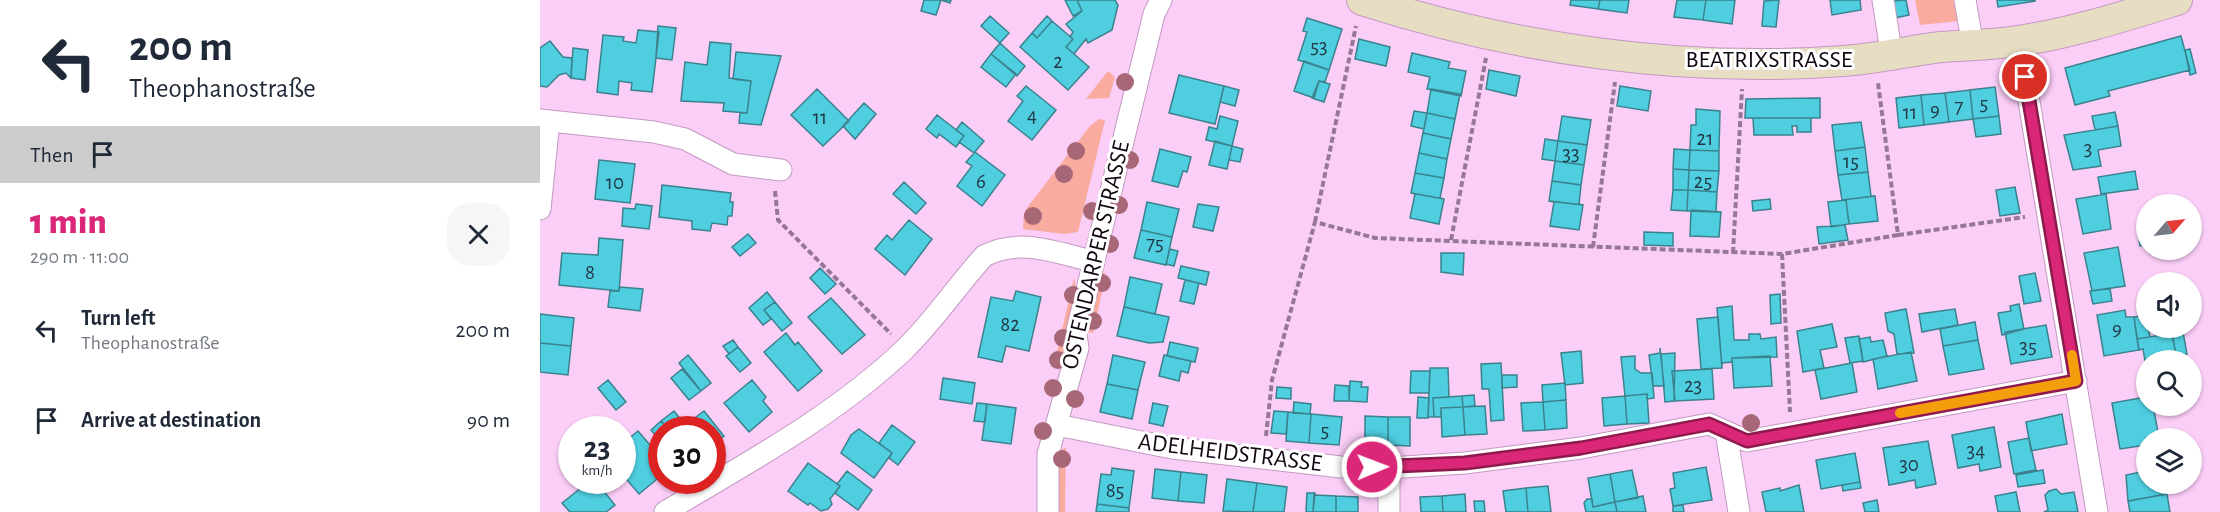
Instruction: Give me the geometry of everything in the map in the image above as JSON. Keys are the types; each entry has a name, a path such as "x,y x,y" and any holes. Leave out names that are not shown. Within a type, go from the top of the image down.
{"street":[{"name":"OSTENDARPER STRASSE","path":"1048,512 1048,454 1078,348 1076,335 1093,261 1151,26 1161,0"},
{"name":"BEATRIXSTRASSE","path":"1363,0 1491,35 1618,55 1743,63 1791,63 1883,58 1941,47 2019,41 2104,22 2176,0"},
{"path":"1883,0 1883,58"},
{"path":"1965,0 1973,46"},
{"path":"2019,41 2097,512"},
{"path":"540,209 544,121 654,132 686,139 734,164 781,170"},
{"path":"665,512 832,409 906,348 984,256 998,249 1027,246 1093,261"},
{"name":"ADELHEIDSTRASSE","path":"1057,425 1172,448 1263,460 1341,467 1389,468 1465,463 1581,448 1709,424 1747,441 2076,381"},
{"path":"1726,432 1739,512"},
{"path":"1389,468 1389,512"}],"path":[{"path":"1263,460 1272,380 1315,222 1363,0"},
{"path":"1451,240 1491,35"},
{"path":"1593,247 1618,55"},
{"path":"1883,58 1898,236"},
{"path":"1733,253 1743,63"},
{"path":"781,170 774,195 778,220 906,348"},
{"path":"1315,222 1375,238 1782,254 2048,213"},
{"path":"1782,254 1791,433"}],"shaded area":[{"path":"1915,0 1955,0 1959,21 1920,25"},
{"path":"1108,71 1115,77 1109,98 1086,99"},
{"path":"1099,119 1105,120 1078,232 1064,234 1023,229 1024,213 1029,205 1090,126"},
{"path":"1101,272 1106,274 1093,333 1088,332"},
{"path":"1074,278 1077,292 1066,340 1069,351 1061,366 1054,364"},
{"path":"1066,447 1065,512 1058,512 1055,455"}],"building":[{"path":"924,0 941,0 936,15 921,11"},
{"path":"1065,0 1077,0 1082,11 1073,16"},
{"path":"1077,0 1115,0 1118,5 1112,30 1088,43 1086,39 1074,54 1066,47 1073,39 1070,37 1073,32 1066,24 1082,11"},
{"path":"1571,0 1600,0 1598,9 1570,5"},
{"path":"1600,0 1629,0 1627,13 1598,9"},
{"path":"1677,0 1706,0 1703,20 1674,17"},
{"path":"1706,0 1735,0 1732,24 1703,20"},
{"path":"1779,0 1776,27 1762,26 1764,1"},
{"path":"1830,0 1860,0 1861,10 1832,15"},
{"path":"1906,0 1909,15 1895,18 1892,1"},
{"path":"1997,0 2035,0 2035,1 1998,7"},
{"path":"990,16 1009,33 1000,43 981,26"},
{"path":"1047,16 1052,21 1037,38 1032,33"},
{"path":"1307,18 1342,29 1329,70 1298,60 1307,32 1303,31"},
{"path":"1052,21 1073,39 1066,47 1089,67 1068,90 1020,47 1032,33 1037,38"},
{"path":"658,26 676,28 672,60 656,58"},
{"path":"638,30 659,32 652,92 631,90 632,83 619,81 618,95 597,92 603,35 624,37 623,41 636,43"},
{"path":"2181,36 2190,70 2108,91 2110,96 2075,105 2065,68"},
{"path":"1359,39 1390,47 1386,66 1355,59"},
{"path":"550,41 563,57 572,58 571,78 566,73 559,75 547,87 540,86 540,48"},
{"path":"710,42 731,44 729,78 751,81 747,113 723,111 724,103 681,101 685,62 707,65"},
{"path":"1000,43 1025,66 1017,76 991,54"},
{"path":"573,48 588,50 585,80 571,78"},
{"path":"2190,49 2196,73 2190,75 2185,50"},
{"path":"736,52 781,56 761,125 739,123 740,113 747,113 751,81 733,79"},
{"path":"1412,53 1450,62 1448,68 1466,71 1461,96 1427,89 1430,77 1408,72"},
{"path":"991,54 1016,74 1006,87 981,67"},
{"path":"1304,61 1329,70 1325,82 1319,81 1314,98 1294,91"},
{"path":"1489,70 1520,76 1516,96 1486,89"},
{"path":"1179,75 1224,86 1215,124 1169,113"},
{"path":"1319,81 1330,84 1324,102 1312,98"},
{"path":"1026,86 1056,110 1032,140 1008,121 1023,101 1017,96"},
{"path":"1224,86 1239,90 1235,106 1220,102"},
{"path":"1620,86 1651,91 1648,111 1617,106"},
{"path":"1995,87 1999,116 1973,119 1970,90"},
{"path":"817,89 849,121 823,146 791,115"},
{"path":"1431,89 1460,94 1455,119 1427,113"},
{"path":"1970,90 1973,119 1949,122 1945,93"},
{"path":"1945,93 1949,122 1924,125 1921,95"},
{"path":"1921,95 1924,125 1899,128 1896,98"},
{"path":"1820,98 1820,118 1745,118 1746,99"},
{"path":"864,103 876,114 855,139 843,126"},
{"path":"1696,109 1720,111 1719,151 1690,150 1691,125 1696,125"},
{"path":"1414,111 1427,113 1424,129 1411,126"},
{"path":"2115,112 2118,126 2095,130 2092,116"},
{"path":"1427,113 1455,119 1451,139 1423,133"},
{"path":"937,115 964,136 956,147 939,134 937,138 926,129"},
{"path":"1220,116 1238,121 1232,146 1206,140 1209,127 1217,129"},
{"path":"1562,116 1591,120 1587,145 1558,141"},
{"path":"1999,116 2001,134 1976,137 1973,119"},
{"path":"1753,118 1811,118 1811,132 1797,132 1797,126 1792,126 1793,135 1754,135"},
{"path":"962,122 984,141 974,153 959,142 964,136 956,130"},
{"path":"1861,122 1865,147 1835,151 1832,125"},
{"path":"2118,126 2121,146 2098,150 2101,166 2073,170 2064,135"},
{"path":"1423,133 1451,139 1447,159 1419,153"},
{"path":"1545,139 1558,141 1555,161 1542,159"},
{"path":"1215,141 1232,146 1227,169 1209,165"},
{"path":"1558,141 1587,145 1584,165 1555,161"},
{"path":"1232,146 1243,149 1240,162 1229,160"},
{"path":"1865,147 1868,172 1838,175 1835,151"},
{"path":"1160,149 1191,157 1187,172 1183,171 1178,187 1152,181"},
{"path":"1674,149 1690,150 1689,170 1673,169"},
{"path":"1690,150 1719,151 1719,171 1689,170"},
{"path":"975,152 1005,175 982,206 957,186 972,166 966,162"},
{"path":"1419,153 1447,159 1444,178 1415,173"},
{"path":"599,160 635,164 630,203 595,199"},
{"path":"1555,161 1584,165 1581,185 1552,181"},
{"path":"1673,169 1689,170 1688,190 1673,190"},
{"path":"1689,170 1719,171 1717,192 1688,190"},
{"path":"2135,171 2138,189 2101,194 2098,177"},
{"path":"1868,172 1871,196 1875,196 1842,200 1838,175"},
{"path":"1415,173 1444,178 1440,198 1444,199 1411,193"},
{"path":"1552,181 1581,185 1579,204 1583,205 1549,201"},
{"path":"904,182 926,203 916,214 893,194"},
{"path":"662,185 731,193 732,216 728,216 727,225 712,223 710,231 692,229 692,221 659,217"},
{"path":"2015,187 2020,213 2000,216 1996,190"},
{"path":"1673,190 1688,190 1687,211 1671,210"},
{"path":"1688,190 1717,192 1716,212 1687,211"},
{"path":"1411,193 1444,199 1439,224 1410,218 1415,194"},
{"path":"2106,194 2111,229 2083,234 2076,199"},
{"path":"1875,196 1878,221 1849,224 1846,200 1842,200"},
{"path":"1770,199 1771,209 1753,211 1752,201"},
{"path":"1846,200 1849,224 1831,227 1828,202"},
{"path":"1549,201 1583,205 1579,230 1550,226 1554,202"},
{"path":"1147,202 1179,209 1172,237 1141,230"},
{"path":"636,204 652,206 649,229 622,226 623,208 635,209"},
{"path":"1198,204 1219,207 1213,231 1193,227"},
{"path":"1691,210 1721,212 1719,237 1690,236"},
{"path":"909,220 932,239 905,275 875,249 887,235 892,240"},
{"path":"1845,225 1848,240 1819,244 1817,227"},
{"path":"1141,230 1172,237 1166,265 1134,258"},
{"path":"1644,232 1673,233 1673,246 1644,245"},
{"path":"748,234 756,243 740,256 732,247"},
{"path":"599,238 623,240 619,291 559,285 562,253 598,255"},
{"path":"2118,247 2125,286 2092,291 2084,253"},
{"path":"1170,249 1178,251 1174,266 1166,264"},
{"path":"1441,253 1464,253 1463,275 1441,272"},
{"path":"1181,266 1209,272 1206,285 1178,278"},
{"path":"820,268 836,284 825,294 810,278"},
{"path":"2035,273 2041,301 2024,304 2019,276"},
{"path":"1130,277 1162,284 1155,314 1124,307"},
{"path":"1185,280 1199,283 1194,304 1180,301"},
{"path":"620,287 643,289 640,311 608,307 610,291 619,291"},
{"path":"2110,288 2112,301 2093,304 2090,291"},
{"path":"1016,291 1041,297 1029,351 1006,346 1002,362 978,357 991,297 1013,301"},
{"path":"767,292 775,302 764,310 771,319 763,325 749,308"},
{"path":"1780,294 1781,323 1771,324 1770,295"},
{"path":"831,298 865,335 842,354 808,317"},
{"path":"775,302 792,323 782,331 764,310"},
{"path":"2019,304 2024,329 2002,335 1998,313 2011,311 2010,306"},
{"path":"1732,306 1734,340 1749,340 1749,334 1760,334 1761,339 1776,337 1777,357 1732,358 1732,362 1722,363 1722,368 1717,308"},
{"path":"1124,307 1169,317 1163,342 1149,343 1117,336"},
{"path":"1906,309 1914,353 1897,354 1894,334 1888,331 1885,313"},
{"path":"1955,309 1958,325 1922,332 1919,314"},
{"path":"2125,310 2126,317 2134,317 2139,350 2104,356 2097,315"},
{"path":"540,314 574,318 571,346 540,343"},
{"path":"1718,317 1722,368 1701,369 1697,319"},
{"path":"1975,322 1978,340 1943,346 1940,329"},
{"path":"1832,324 1837,347 1820,350 1824,368 1803,372 1797,331"},
{"path":"2046,325 2052,357 2011,364 2005,332"},
{"path":"786,333 795,345 798,342 822,371 798,391 764,352"},
{"path":"1859,336 1863,361 1850,363 1845,338"},
{"path":"1870,337 1871,342 1883,340 1887,356 1863,362 1859,339"},
{"path":"2173,338 2184,338 2186,350 2175,350"},
{"path":"2173,338 2175,350 2139,350 2137,339"},
{"path":"733,340 738,347 729,354 723,346"},
{"path":"1978,340 1984,369 1949,375 1943,346"},
{"path":"1170,342 1198,348 1195,362 1167,356"},
{"path":"540,343 571,346 568,375 540,372"},
{"path":"738,347 751,363 740,372 726,356"},
{"path":"1660,348 1664,386 1653,386 1649,355 1660,353"},
{"path":"1581,351 1583,383 1565,385 1561,353"},
{"path":"1911,352 1917,381 1878,389 1873,359"},
{"path":"1675,353 1674,401 1665,402 1661,354"},
{"path":"688,355 711,383 701,391 679,363"},
{"path":"1113,355 1145,362 1138,390 1107,384"},
{"path":"1164,355 1191,361 1188,373 1181,371 1179,381 1159,376"},
{"path":"1635,356 1635,369 1641,373 1652,373 1654,398 1647,399 1647,394 1625,396 1621,357"},
{"path":"1770,356 1772,386 1734,388 1732,358"},
{"path":"1501,363 1504,420 1491,421 1489,389 1482,389 1481,364"},
{"path":"1852,363 1857,392 1821,399 1815,370"},
{"path":"1430,368 1448,368 1449,397 1433,398 1434,417 1428,417"},
{"path":"682,369 701,391 689,400 671,378"},
{"path":"1712,369 1714,399 1675,401 1672,371"},
{"path":"1411,371 1430,371 1429,393 1410,393"},
{"path":"1502,375 1517,375 1517,387 1502,388"},
{"path":"943,378 975,383 972,404 940,399"},
{"path":"608,380 626,402 616,410 598,388"},
{"path":"752,380 766,397 763,401 772,412 749,432 724,403"},
{"path":"1350,381 1362,382 1361,387 1368,387 1367,402 1349,401"},
{"path":"1565,383 1566,400 1543,402 1542,385"},
{"path":"1107,384 1138,390 1132,419 1100,412"},
{"path":"1335,385 1349,386 1349,401 1334,401"},
{"path":"1277,387 1291,388 1291,399 1276,398"},
{"path":"1647,394 1649,423 1627,424 1625,396"},
{"path":"1474,395 1475,406 1463,407 1462,396"},
{"path":"1462,396 1463,407 1441,408 1441,417 1434,417 1433,398"},
{"path":"1625,396 1627,424 1604,426 1602,398"},
{"path":"1418,397 1429,398 1428,418 1417,418"},
{"path":"2136,399 2136,416 2155,416 2157,428 2136,428 2136,447 2120,449 2112,403"},
{"path":"1566,400 1567,428 1545,430 1543,402"},
{"path":"1294,402 1311,404 1310,414 1293,413"},
{"path":"1543,402 1545,430 1523,431 1521,403"},
{"path":"977,403 987,404 985,422 974,421"},
{"path":"1153,403 1168,406 1163,426 1149,423"},
{"path":"987,404 1016,408 1011,444 982,440"},
{"path":"1485,406 1487,434 1465,435 1463,407"},
{"path":"1463,407 1465,435 1442,437 1441,408"},
{"path":"674,411 678,416 668,416"},
{"path":"704,411 708,416 697,416"},
{"path":"1274,411 1288,412 1286,434 1271,433"},
{"path":"1288,412 1311,414 1309,443 1286,441"},
{"path":"1311,414 1342,417 1339,445 1309,443"},
{"path":"2062,414 2067,444 2031,451 2026,422"},
{"path":"1365,416 1388,417 1388,445 1365,445"},
{"path":"1388,417 1410,417 1410,446 1388,445"},
{"path":"892,425 915,442 898,465 889,458 892,453 879,443"},
{"path":"1994,427 2001,467 1980,471 1979,464 1958,468 1952,435"},
{"path":"859,429 892,453 874,478 841,453 851,435"},
{"path":"638,431 648,443 648,487 639,494 636,490 636,433"},
{"path":"2029,438 2036,470 2014,474 2008,442"},
{"path":"1928,441 1936,484 1916,488 1915,480 1889,485 1883,448"},
{"path":"1855,453 1860,482 1821,489 1816,460"},
{"path":"808,463 840,486 830,499 832,504 828,509 821,511 788,491"},
{"path":"1706,467 1712,500 1673,506 1670,489 1675,488 1673,473"},
{"path":"1112,468 1134,471 1129,508 1097,504 1101,474 1111,475"},
{"path":"1155,469 1181,472 1178,501 1152,498"},
{"path":"1632,470 1638,498 1615,502 1610,474"},
{"path":"2043,470 2045,483 2018,487 2016,475"},
{"path":"847,471 872,490 858,510 835,493 840,486 837,484"},
{"path":"1181,472 1207,475 1204,503 1178,501"},
{"path":"2136,473 2136,494 2167,494 2128,501 2126,475"},
{"path":"1610,474 1615,502 1593,507 1588,478"},
{"path":"1227,479 1257,483 1253,512 1223,511"},
{"path":"1860,482 1861,488 1843,491 1842,485"},
{"path":"1257,483 1287,487 1284,512 1253,512"},
{"path":"1799,485 1804,512 1766,512 1762,492 1780,488 1780,491"},
{"path":"1548,486 1551,512 1528,512 1526,488"},
{"path":"1526,488 1528,512 1506,512 1503,491"},
{"path":"2056,489 2061,494 2074,492 2078,512 2044,512 2048,510 2045,495"},
{"path":"2016,492 2020,512 1998,512 1995,496"},
{"path":"1307,493 1315,493 1313,512 1306,512"},
{"path":"573,494 606,494 615,505 606,512 570,512 562,503"},
{"path":"1465,494 1466,512 1443,512 1442,496"},
{"path":"2167,494 2170,512 2130,512 2128,501"},
{"path":"1314,495 1336,496 1336,512 1313,512"},
{"path":"1336,496 1358,497 1358,512 1336,512"},
{"path":"1442,496 1443,512 1421,512 1420,497"},
{"path":"1643,496 1646,512 1617,512 1615,502"},
{"path":"1587,499 1592,499 1593,507 1615,502 1617,512 1586,512 1584,503"},
{"path":"1877,500 1879,512 1865,512 1863,503"},
{"path":"1474,501 1484,501 1485,512 1475,512"},
{"path":"1097,504 1129,508 1129,512 1096,512"},
{"path":"1683,505 1684,512 1673,512 1673,506"}],"slow traffic":[{"path":"1900,413 2076,381 2072,355"}],"route":[{"path":"1372,467 1465,463 1581,448 1709,424 1747,441 2076,381 2025,77"}]}
